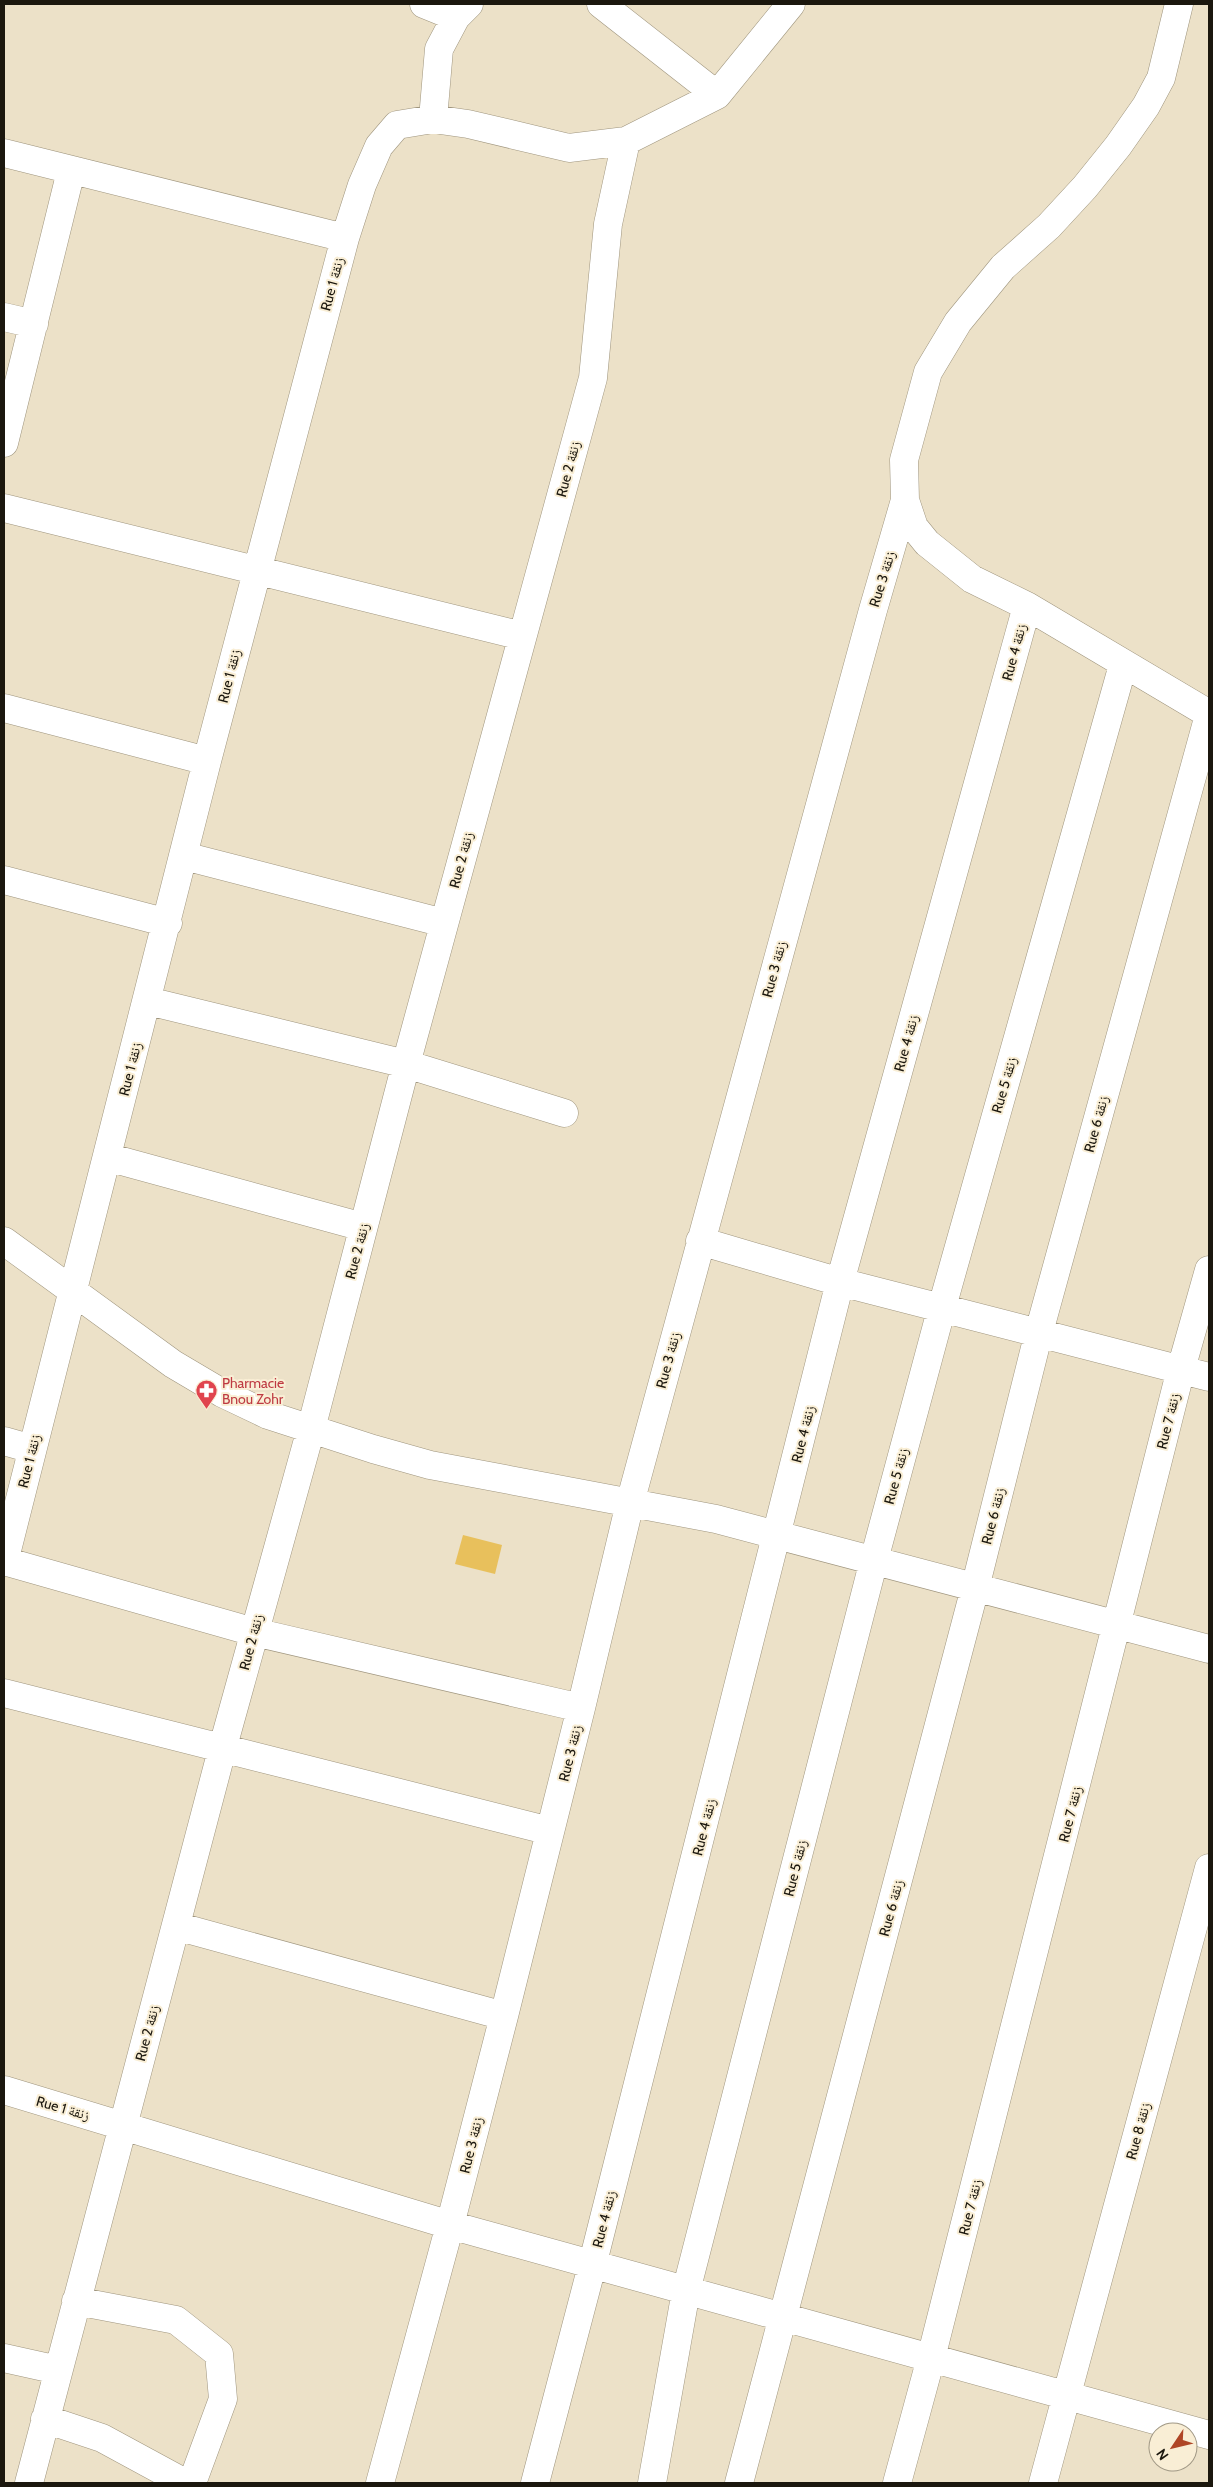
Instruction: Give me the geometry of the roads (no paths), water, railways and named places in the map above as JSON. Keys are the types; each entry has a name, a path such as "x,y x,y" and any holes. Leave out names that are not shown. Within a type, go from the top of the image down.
{"street":[{"path":"424,4 463,10 439,49 433,119"},
{"path":"601,4 717,95 791,4"},
{"path":"1179,4 1161,78 1146,106 1118,146 1085,186 1049,226 1003,268 964,315 928,372 904,460 905,500 914,526 940,554 972,578 1027,606 1209,715"},
{"name":"Rue 1 زنقة","path":"4,1562 256,572 345,238 362,185 379,146 397,125 433,119 468,124 569,148 626,141 717,95"},
{"name":"Rue 2 زنقة","path":"29,2483 222,1750 311,1429 406,1064 593,378 608,224 626,141"},
{"path":"4,153 345,238"},
{"path":"4,443 71,171"},
{"path":"4,317 34,324"},
{"name":"Rue 3 زنقة","path":"380,2483 504,2016 630,1502 872,610 905,500"},
{"path":"4,508 256,572 522,636"},
{"name":"Rue 4 زنقة","path":"534,2483 592,2266 840,1282 1027,606"},
{"name":"Rue 5 زنقة","path":"652,2483 686,2291 874,1560 942,1307 1123,664"},
{"path":"4,708 207,761"},
{"name":"Rue 6 زنقة","path":"739,2483 976,1588 1039,1332 1209,715"},
{"path":"184,856 444,923"},
{"path":"4,880 168,923"},
{"path":"148,1001 406,1064 564,1113"},
{"path":"107,1157 363,1227"},
{"path":"4,1241 173,1364 222,1393 268,1414 311,1429 430,1465 682,1512 778,1534 1209,1649"},
{"path":"700,1241 840,1282 1209,1377"},
{"name":"Rue 7 زنقة","path":"897,2483 931,2358 1118,1625 1181,1369 1209,1270"},
{"path":"4,1441 32,1449"},
{"path":"4,1562 254,1632 581,1708"},
{"path":"4,1693 222,1750 550,1831"},
{"name":"Rue 8 زنقة","path":"1044,2483 1209,1868"},
{"path":"176,1926 504,2016"},
{"name":"Rue 1 زنقة","path":"4,2090 592,2266 1209,2433"},
{"path":"76,2301 176,2320 219,2354 223,2400 192,2483"},
{"path":"4,2358 58,2370"},
{"path":"45,2419 102,2438 185,2483"}],"place":[{"name":"Pharmacie Bnou Zohr","path":"206,1410"}]}
